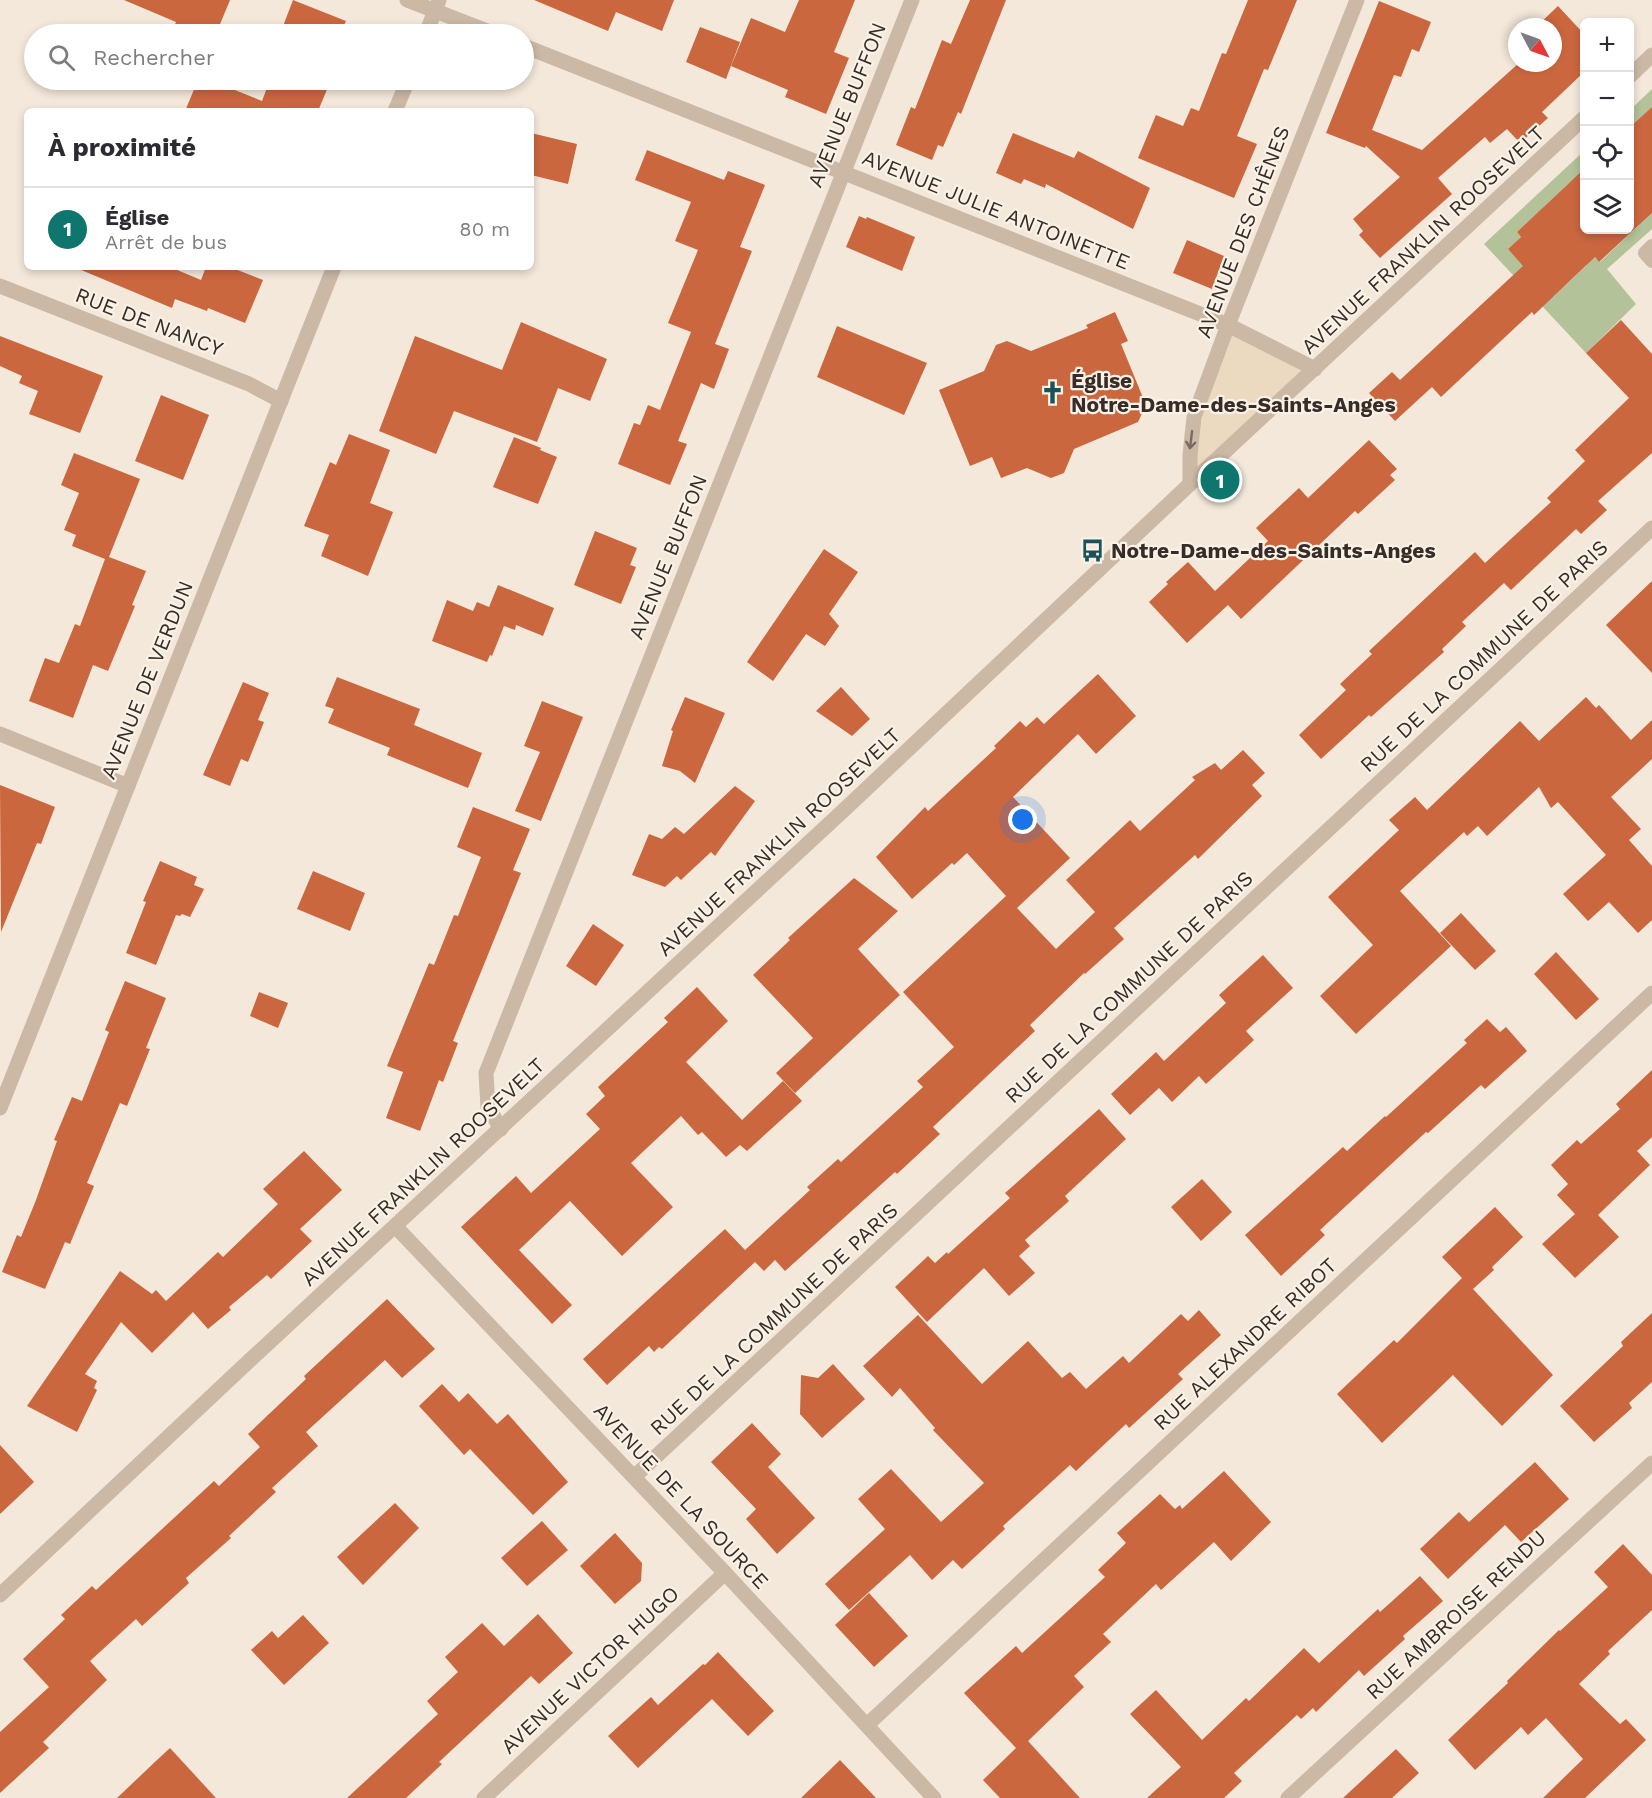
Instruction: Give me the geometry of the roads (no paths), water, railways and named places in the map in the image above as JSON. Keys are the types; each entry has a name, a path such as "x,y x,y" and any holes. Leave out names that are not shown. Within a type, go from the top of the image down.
{"street":[{"path":"407,0 437,6 474,24"},
{"name":"AVENUE BUFFON","path":"501,1129 488,1107 486,1073 912,0"},
{"name":"AVENUE DES CHÊNES","path":"1190,484 1194,417 1228,325 1357,0"},
{"path":"430,24 437,6"},
{"name":"AVENUE JULIE ANTOINETTE","path":"534,50 1228,325 1315,369"},
{"path":"1633,72 1652,55"},
{"path":"396,108 404,90"},
{"name":"AVENUE FRANKLIN ROOSEVELT","path":"0,1594 1580,122"},
{"name":"AVENUE DE VERDUN","path":"0,1108 333,270"},
{"name":"RUE DE NANCY","path":"0,286 249,384 281,401"},
{"name":"RUE DE LA COMMUNE DE PARIS","path":"634,1477 1652,528"},
{"path":"0,734 128,786"},
{"name":"RUE ALEXANDRE RIBOT","path":"867,1725 1652,993"},
{"name":"AVENUE DE LA SOURCE","path":"395,1226 725,1573 934,1798"},
{"name":"RUE AMBROISE RENDU","path":"1288,1798 1652,1463"},
{"name":"AVENUE VICTOR HUGO","path":"483,1798 725,1573"}],"lane":[{"path":"1652,246 1645,253 1652,261"}],"place":[{"name":"Église Notre-Dame-des-Saints-Anges","path":"1053,393"},
{"name":"Église","path":"1220,480"},
{"name":"Notre-Dame-des-Saints-Anges","path":"1093,551"}]}
